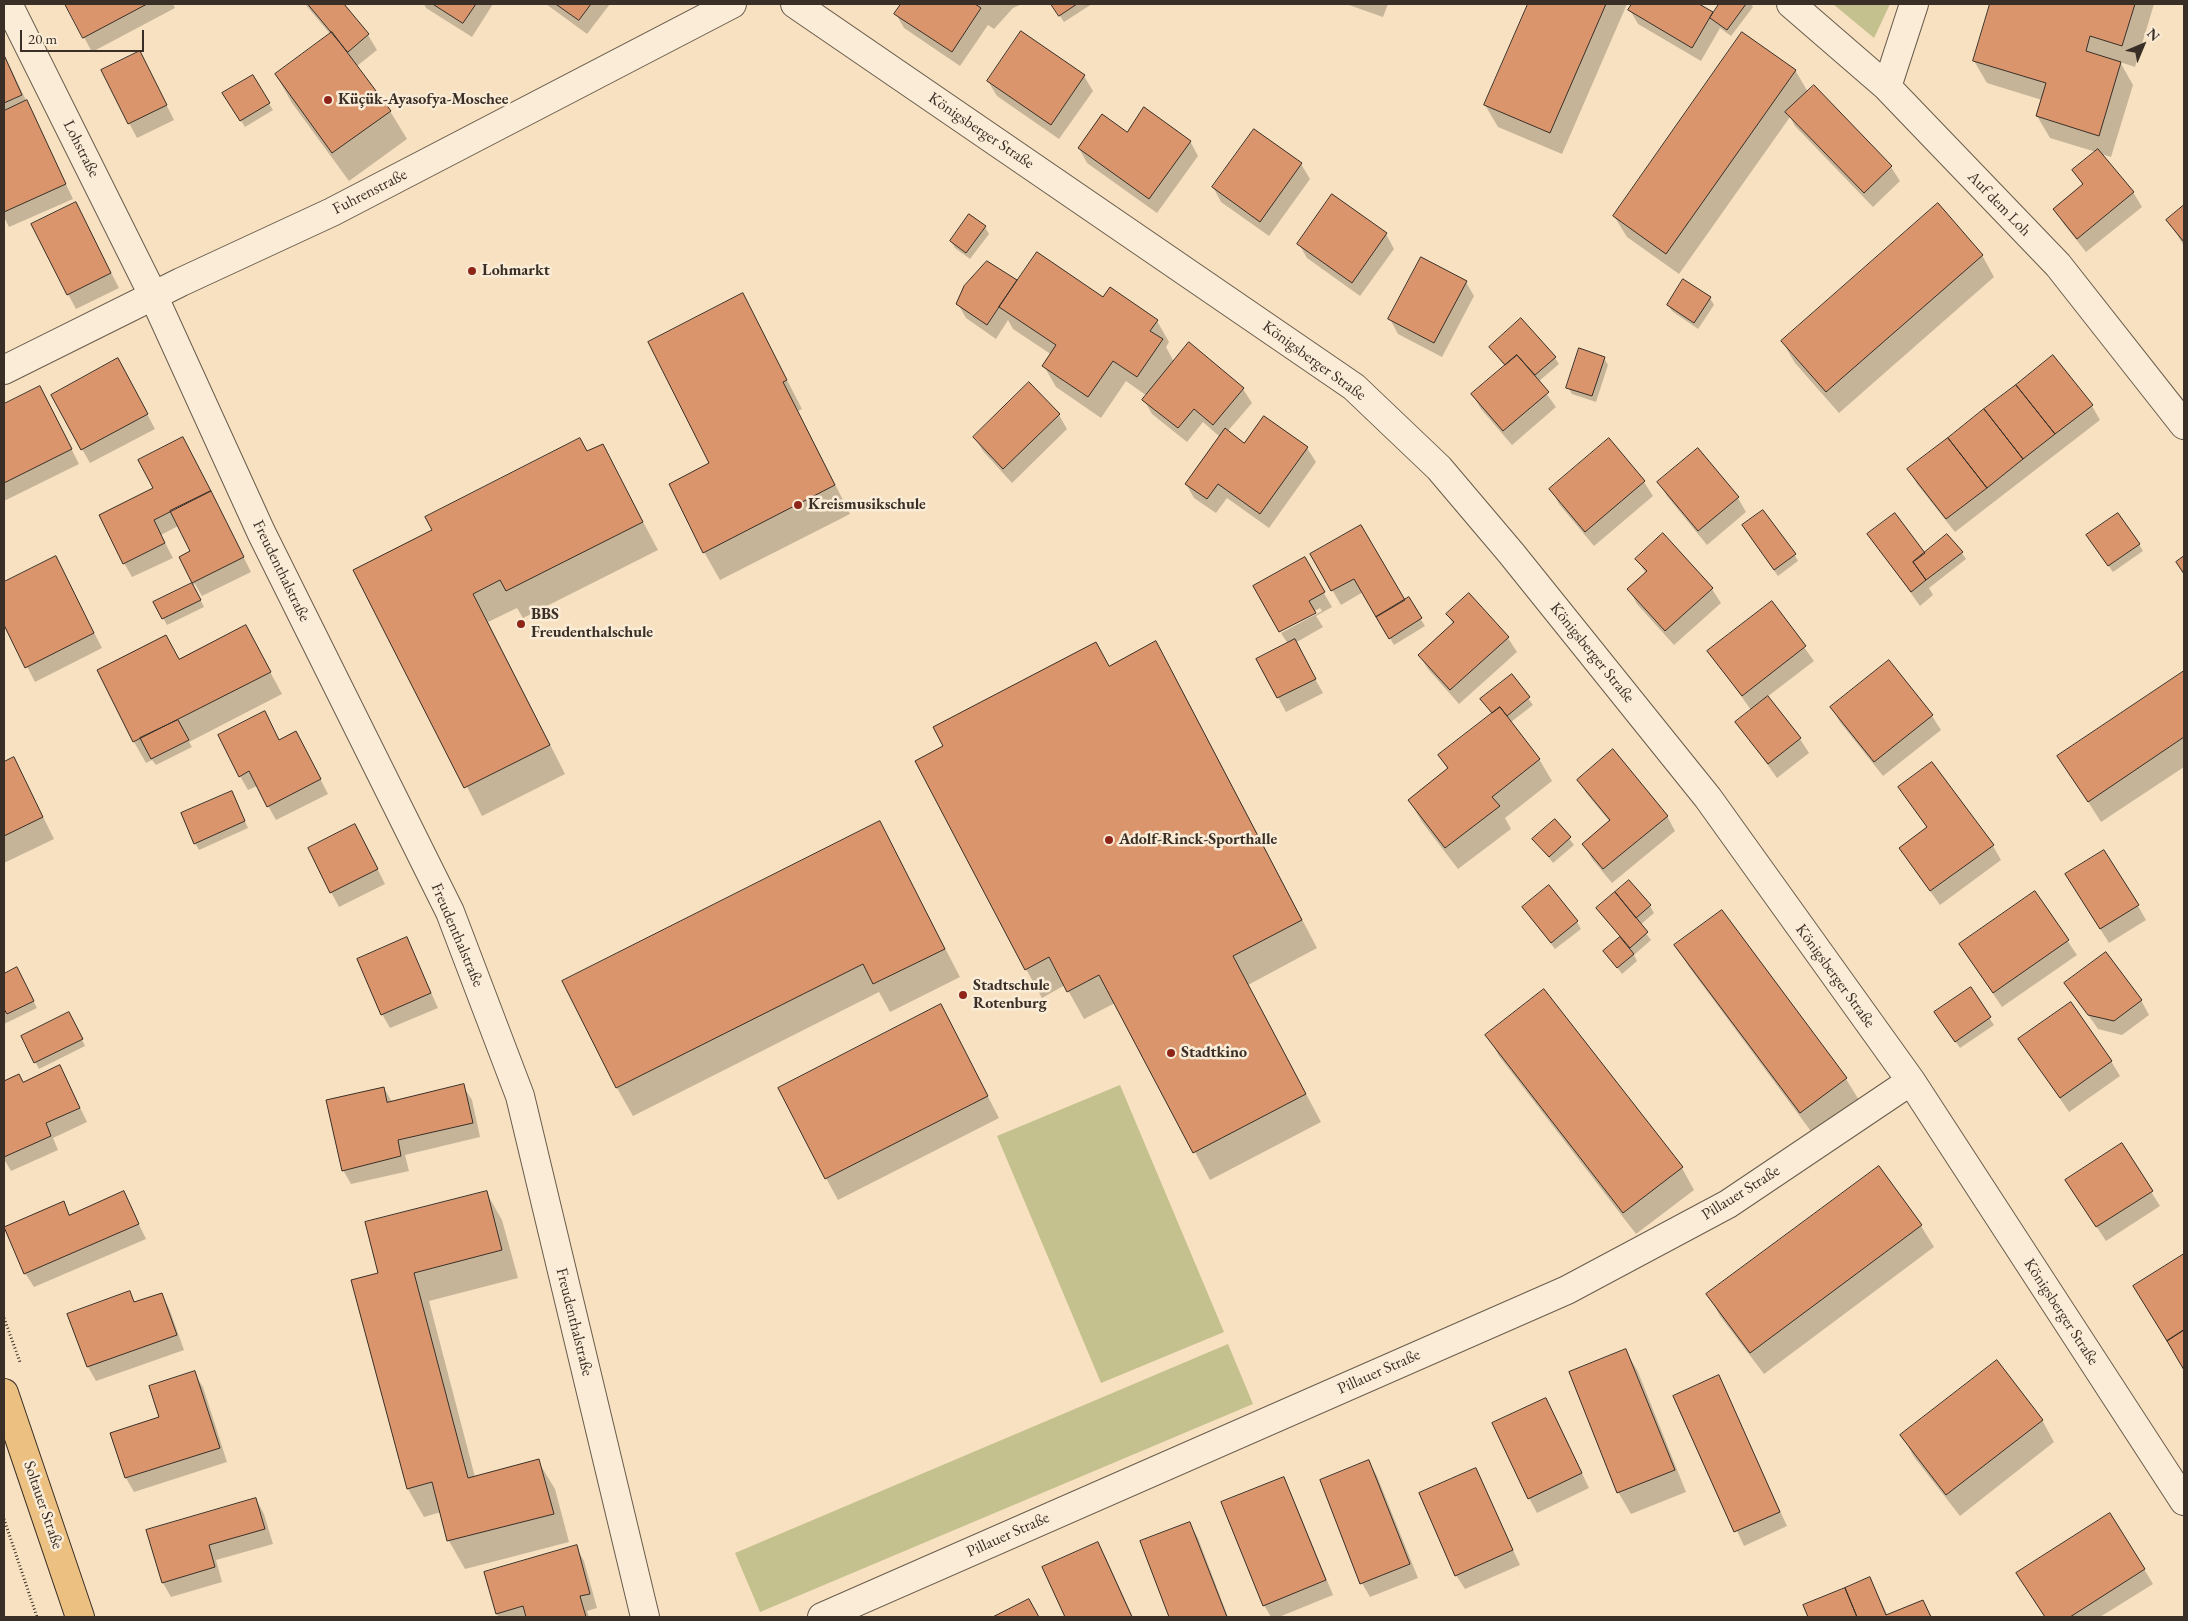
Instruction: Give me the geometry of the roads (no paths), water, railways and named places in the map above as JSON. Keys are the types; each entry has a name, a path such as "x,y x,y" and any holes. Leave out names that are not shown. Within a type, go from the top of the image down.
{"main road":[{"name":"Soltauer Straße","path":"4,1393 80,1617"}],"street":[{"name":"Lohstraße","path":"8,4 153,295"},
{"name":"Fuhrenstraße","path":"4,370 153,295 332,212 732,4"},
{"name":"Königsberger Straße","path":"795,4 1354,387 1440,468 1511,553 1708,798 1910,1081 2184,1501"},
{"name":"Auf dem Loh","path":"1791,4 1887,87 2058,265 2184,426"},
{"path":"1887,87 1914,4"},
{"name":"Freudenthalstraße","path":"153,295 261,532 450,912 520,1096 646,1617"},
{"name":"Pillauer Straße","path":"822,1617 1567,1290 1728,1204 1910,1081"}],"place":[{"name":"Küçük-Ayasofya-Moschee","path":"328,100"},
{"name":"Lohmarkt","path":"472,271"},
{"name":"Kreismusikschule","path":"798,505"},
{"name":"BBS Freudenthalschule","path":"521,624"},
{"name":"Adolf-Rinck-Sporthalle","path":"1109,840"},
{"name":"Stadtschule Rotenburg","path":"963,995"},
{"name":"Stadtkino","path":"1171,1053"}]}
